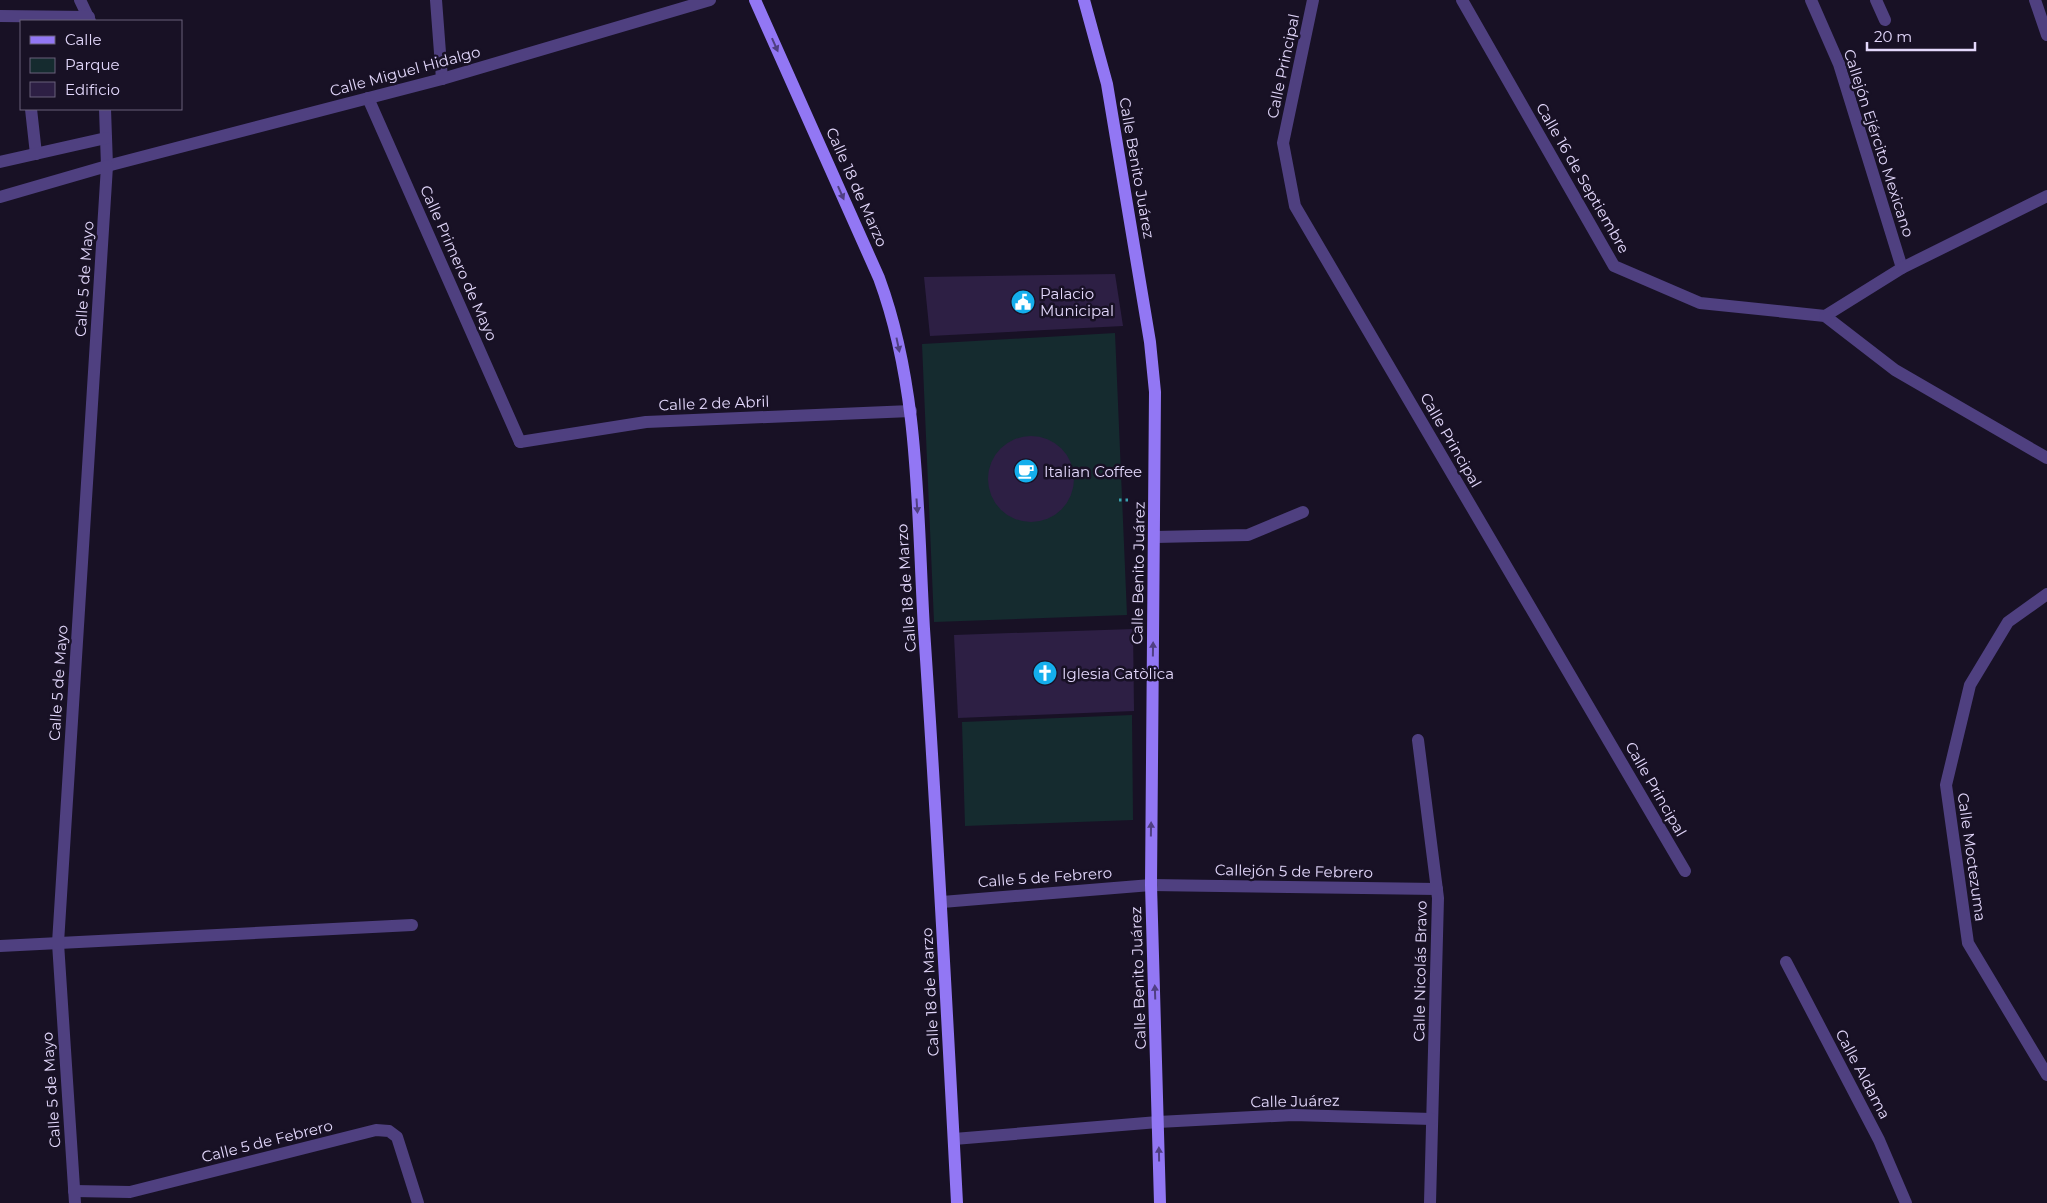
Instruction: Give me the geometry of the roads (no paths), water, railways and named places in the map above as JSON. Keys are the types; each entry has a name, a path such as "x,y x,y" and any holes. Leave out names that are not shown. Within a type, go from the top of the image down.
{"main road":[{"name":"Calle 18 de Marzo","path":"755,0 879,278 891,310 911,411 942,902 957,1203"},
{"name":"Calle Benito Juárez","path":"1084,0 1107,84 1150,342 1155,401 1151,885 1160,1203"}],"street":[{"path":"0,16 21,19 90,19 80,0"},
{"path":"436,0 442,79"},
{"name":"Calle Miguel Hidalgo","path":"0,197 107,166 442,79 710,0"},
{"name":"Calle Principal","path":"1313,0 1283,143 1295,206 1685,871"},
{"name":"Calle 16 de Septiembre","path":"1462,0 1614,266 1700,303 1825,316"},
{"name":"Callejón Ejército Mexicano","path":"1811,0 1840,64 1902,268"},
{"path":"1876,0 1885,20"},
{"path":"2035,0 2047,34"},
{"name":"Calle Primero de Mayo","path":"368,98 520,442"},
{"path":"31,110 36,154"},
{"name":"Calle 5 de Mayo","path":"74,1197 58,943 107,166 105,110"},
{"path":"0,162 106,138"},
{"path":"2047,196 1902,268 1825,316 1895,370 2047,458"},
{"name":"Calle 2 de Abril","path":"520,442 646,422 911,411"},
{"path":"1155,537 1248,535 1303,512"},
{"name":"Calle Moctezuma","path":"2047,594 2008,622 1970,685 1946,785 1968,943 2047,1075"},
{"name":"Calle Nicolás Bravo","path":"1418,740 1437,889 1430,1203"},
{"name":"Calle 5 de Febrero","path":"942,902 1151,885"},
{"name":"Callejón 5 de Febrero","path":"1151,885 1437,889"},
{"path":"0,946 412,925"},
{"name":"Calle Aldama","path":"1786,962 1879,1140 1906,1203"},
{"name":"Calle Juárez","path":"1158,1122 1293,1115 1432,1119"},
{"path":"954,1139 1158,1122"},
{"name":"Calle 5 de Febrero","path":"74,1197 130,1192 376,1130 389,1131 397,1137 418,1203"}],"place":[{"name":"Palacio Municipal","path":"1023,302"},
{"name":"Italian Coffee","path":"1026,471"},
{"name":"Iglesia Catòlica","path":"1045,673"}]}
